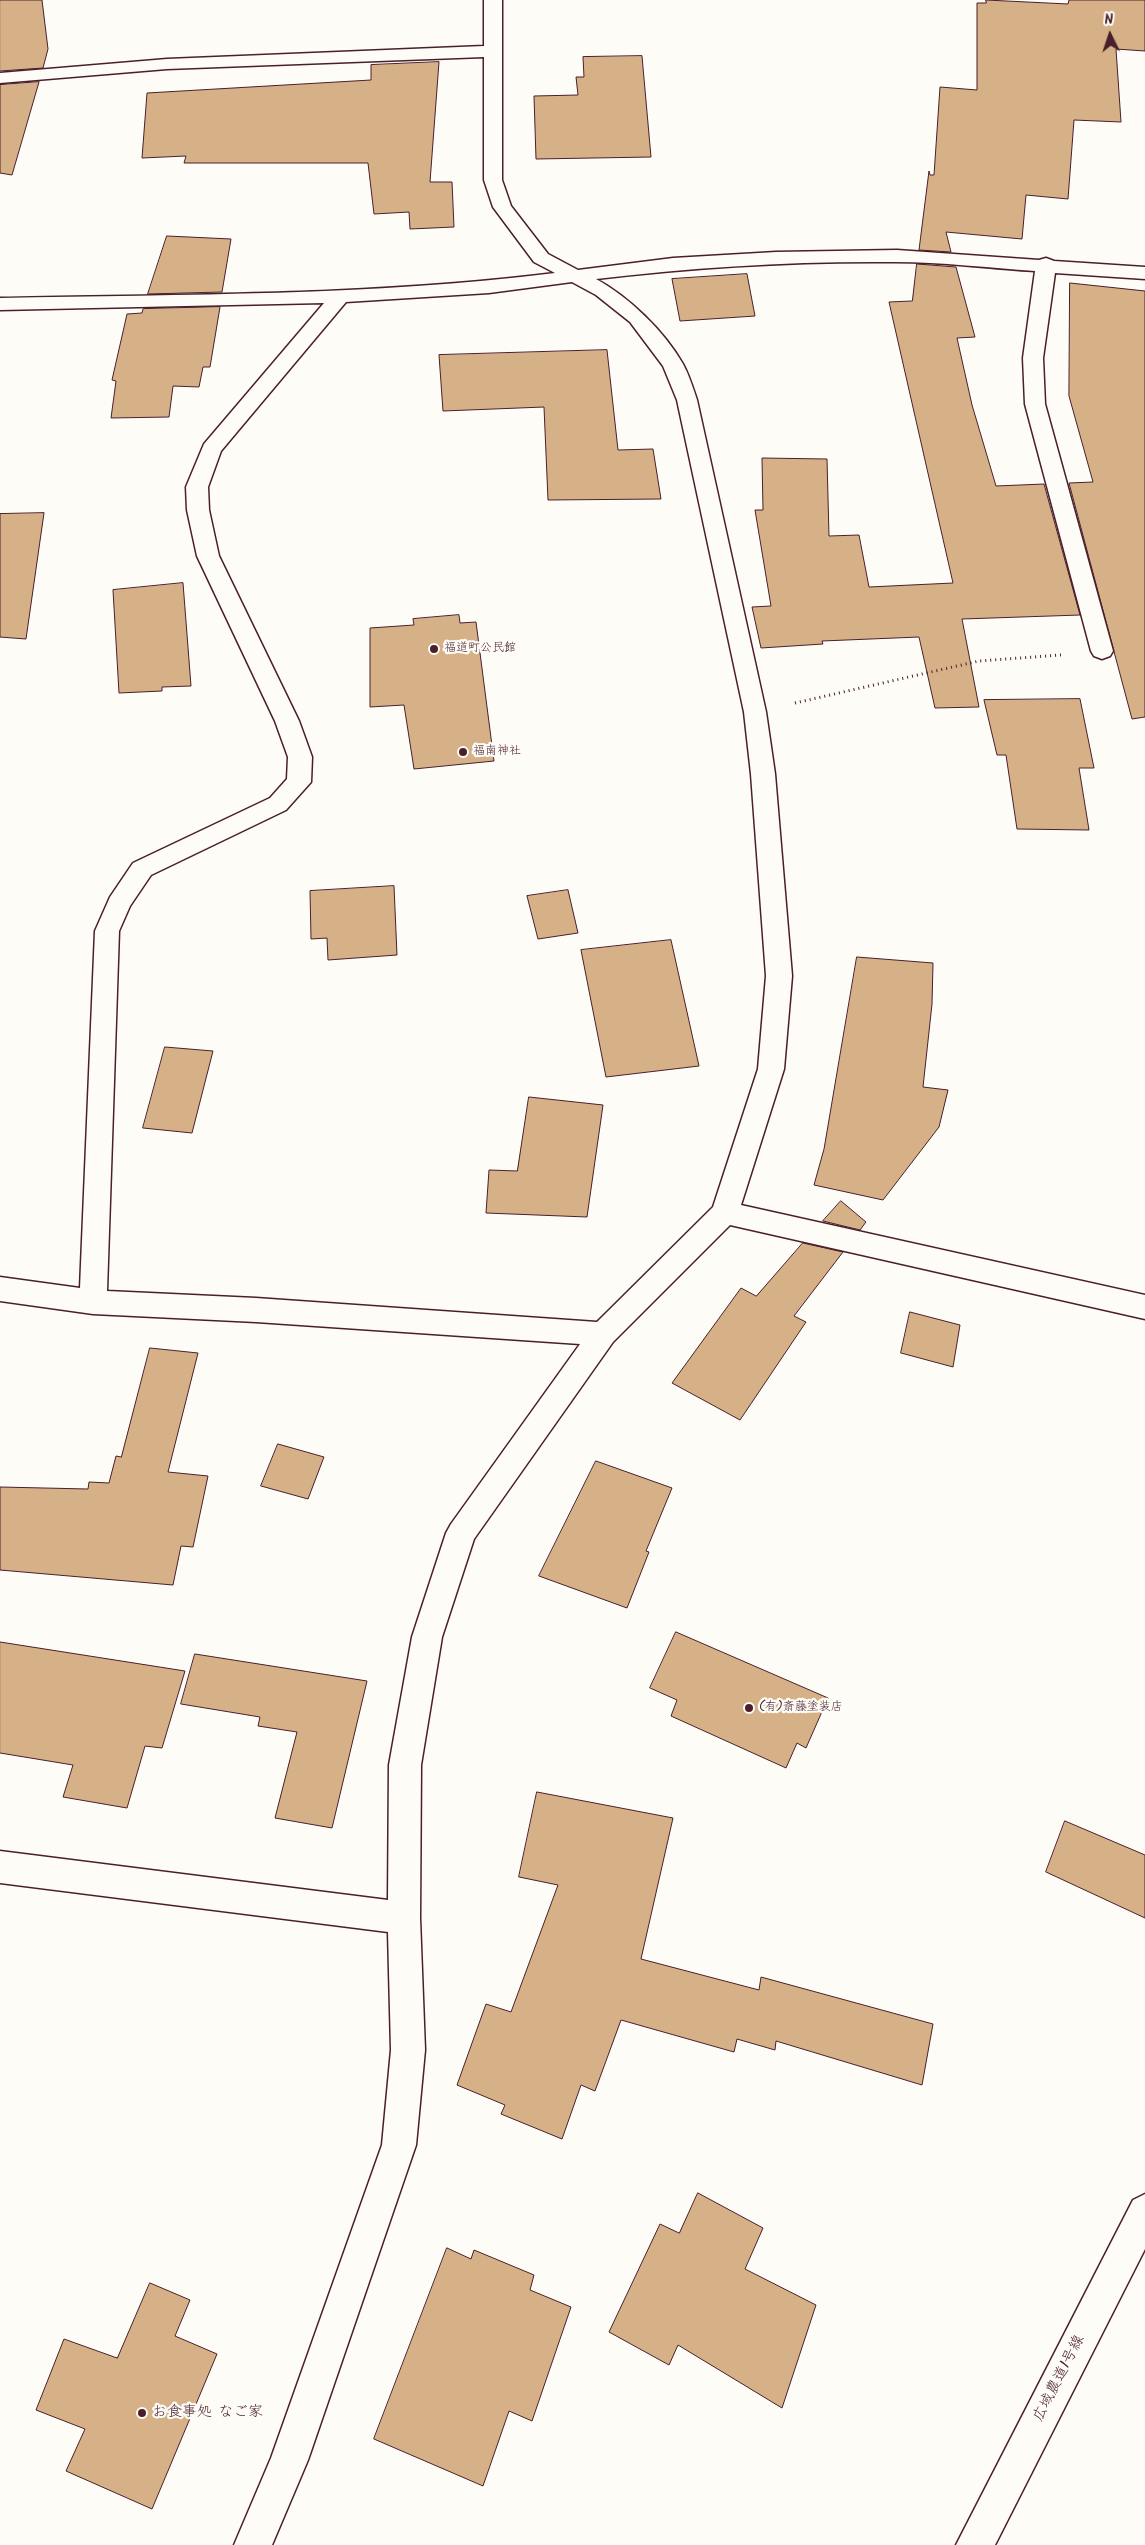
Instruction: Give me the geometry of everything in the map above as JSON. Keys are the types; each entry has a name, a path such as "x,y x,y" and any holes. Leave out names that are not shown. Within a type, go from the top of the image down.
{"street":[{"path":"253,2545 289,2460 399,2145 408,2050 404,1918 406,1765 427,1637 458,1542 462,1533 603,1334 725,1213 771,1069 777,1017 779,976 763,774 755,712 687,400 673,365 636,318 603,291 541,258 502,207 492,180 493,0"},
{"path":"0,78 166,64 494,51"},
{"path":"0,304 340,297 489,287 673,264 776,258 897,256 1046,264 1145,273"},
{"path":"1046,264 1033,358 1035,404 1102,651"},
{"path":"93,1302 107,931 119,903 142,869 278,804 299,782 300,757 287,721 208,556 198,510 197,487 211,450 340,297"},
{"path":"725,1213 1145,1308"},
{"path":"0,1289 93,1302 256,1310 603,1334"},
{"path":"0,1867 404,1918"},
{"name":"広域農道1号線","path":"975,2545 1145,2212"}],"path":[{"path":"755,712 979,661 1102,651"}],"building":[{"path":"0,0 42,0 48,49 43,68 0,71"},
{"path":"986,0 1068,4 1069,0 1145,0 1145,51 1116,49 1121,122 1074,120 1068,199 1026,195 1022,239 946,232 951,252 919,250 929,171 930,175 934,175 940,87 977,90 977,3 986,3"},
{"path":"642,56 651,157 536,159 534,96 578,95 576,77 584,77 583,57"},
{"path":"439,62 430,182 452,182 454,227 410,229 409,212 374,214 368,163 184,163 186,156 142,158 147,93 371,80 371,65"},
{"path":"39,82 12,175 0,173 0,85"},
{"path":"167,236 231,239 222,292 148,294"},
{"path":"917,264 956,267 975,337 957,338 972,405 996,486 1044,484 1080,615 962,619 979,707 935,708 919,637 822,641 823,644 761,648 752,607 771,606 755,510 763,510 762,458 827,459 829,536 859,535 869,587 953,583 889,302 912,301"},
{"path":"747,274 755,316 680,321 672,279"},
{"path":"1070,283 1145,291 1145,717 1132,719 1069,483 1093,482 1069,396"},
{"path":"220,307 210,367 203,367 199,387 173,386 169,417 111,418 116,381 112,380 127,314 142,313 143,309"},
{"path":"607,350 618,450 653,449 661,499 548,500 544,407 443,411 439,355"},
{"path":"44,513 26,639 0,637 0,514"},
{"path":"183,583 191,686 162,687 162,691 119,693 113,590"},
{"path":"459,615 460,623 476,622 494,761 414,769 404,705 370,707 370,628 414,625 413,619"},
{"path":"1080,699 1094,768 1079,768 1089,830 1017,829 1006,755 997,755 984,700"},
{"path":"394,886 397,955 328,960 327,938 311,939 310,891"},
{"path":"568,890 578,933 538,939 527,896"},
{"path":"671,940 699,1066 606,1077 581,950"},
{"path":"857,957 933,963 932,1004 923,1087 948,1090 939,1127 883,1200 814,1185 824,1149"},
{"path":"165,1047 213,1051 192,1133 143,1128"},
{"path":"529,1097 603,1105 587,1217 486,1213 489,1170 517,1171"},
{"path":"841,1201 866,1222 860,1230 823,1221"},
{"path":"803,1243 843,1252 794,1316 806,1322 740,1420 672,1383 741,1288 756,1296"},
{"path":"910,1312 960,1325 953,1367 901,1353"},
{"path":"150,1348 198,1353 168,1472 208,1476 193,1547 181,1546 173,1585 0,1570 0,1487 88,1489 89,1482 109,1483 116,1456 121,1457"},
{"path":"278,1444 324,1457 308,1499 261,1486"},
{"path":"596,1461 672,1488 646,1551 649,1552 627,1608 539,1576"},
{"name":"(有)斎藤塗装店","path":"676,1632 828,1698 806,1748 797,1743 786,1768 671,1716 677,1700 650,1688"},
{"path":"0,1642 185,1671 162,1748 145,1746 127,1808 63,1797 73,1765 0,1753"},
{"path":"195,1654 367,1681 332,1828 275,1818 297,1732 258,1726 260,1717 181,1704"},
{"path":"537,1792 673,1818 641,1959 759,1990 761,1977 933,2024 922,2085 776,2041 775,2050 737,2039 734,2052 621,2020 595,2091 581,2085 562,2139 501,2114 505,2105 457,2085 486,2004 511,2012 558,1885 519,1877"},
{"path":"1065,1821 1145,1855 1145,1918 1046,1872"},
{"path":"698,2193 763,2228 745,2269 816,2305 782,2408 678,2345 669,2365 609,2332 660,2224 679,2233"},
{"path":"447,2248 471,2259 474,2250 534,2275 530,2290 571,2307 532,2421 509,2411 483,2486 374,2439"},
{"name":"お食事処 なご家","path":"150,2283 190,2300 175,2336 217,2354 152,2509 66,2471 85,2429 36,2410 64,2339 117,2358"}],"place":[{"name":"福道町公民館","path":"434,649"},
{"name":"福南神社","path":"463,752"},
{"name":"(有)斎藤塗装店","path":"749,1708"},
{"name":"お食事処 なご家","path":"142,2413"}]}
